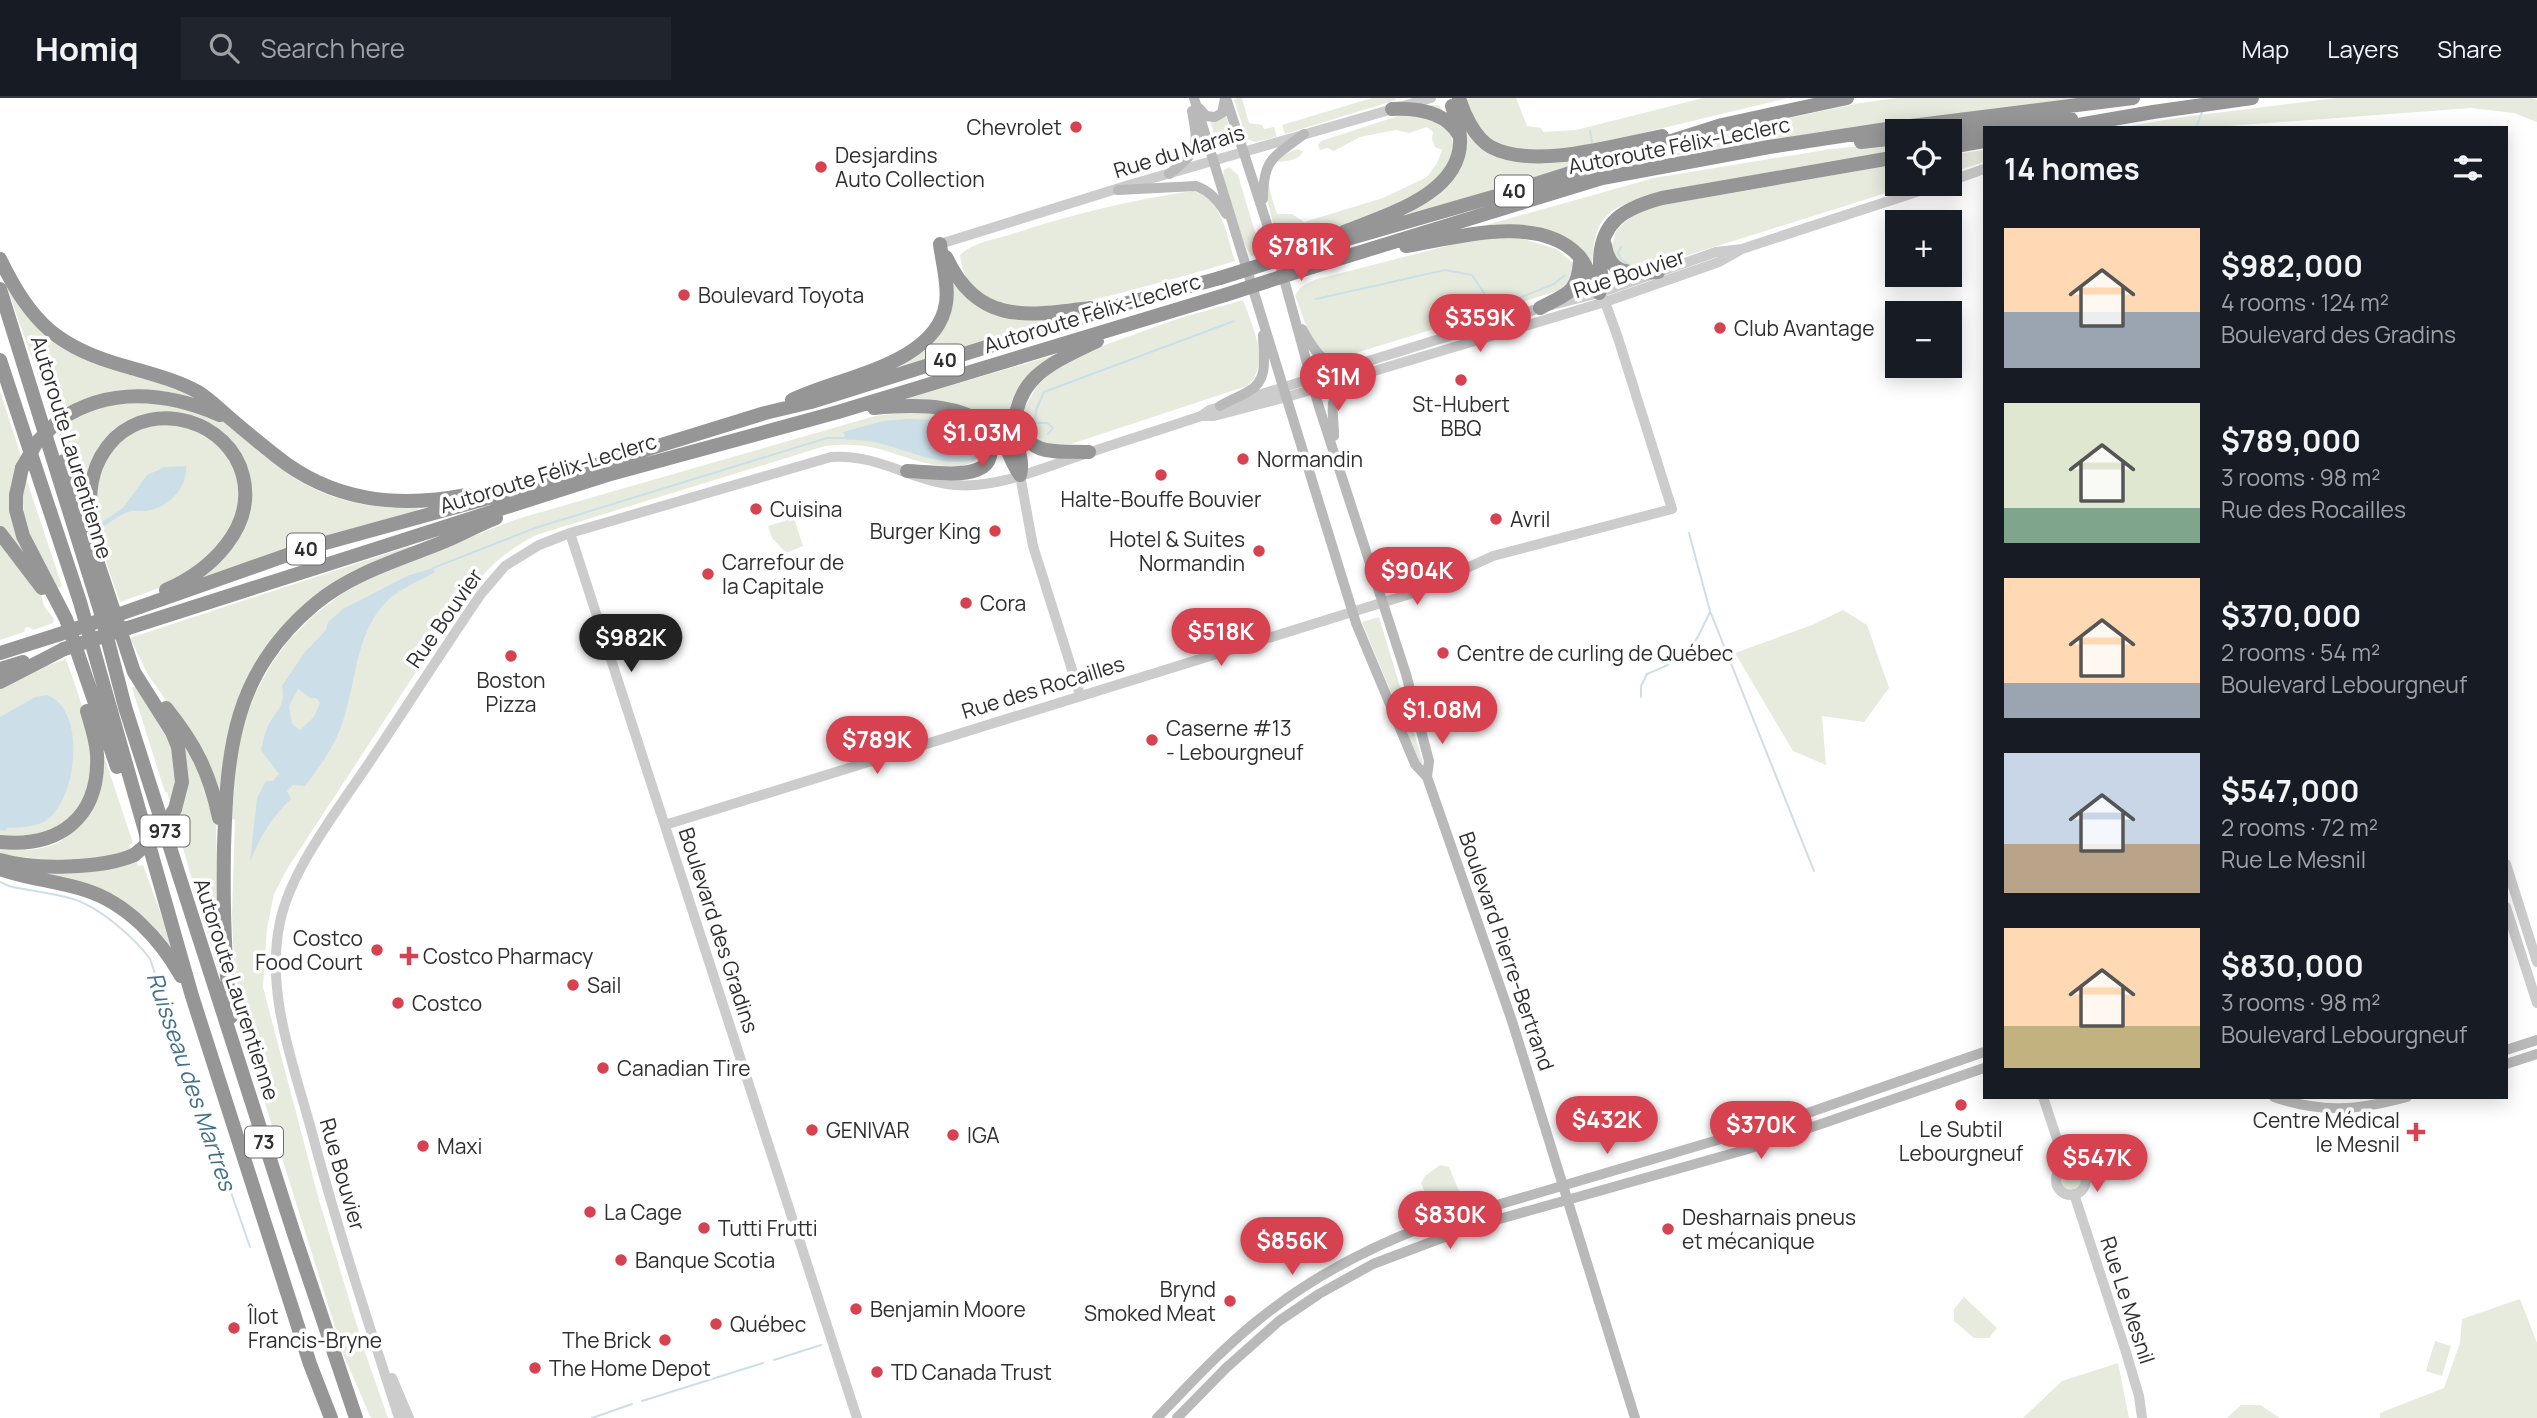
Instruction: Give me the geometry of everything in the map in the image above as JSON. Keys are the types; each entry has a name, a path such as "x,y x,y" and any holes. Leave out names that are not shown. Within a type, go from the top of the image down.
{"highway":[{"path":"1302,252 1414,203 1440,185 1452,171 1458,156 1460,138 1450,98"},
{"path":"1459,98 1463,113 1490,146 1515,155 1547,158 1722,125"},
{"name":"Autoroute Félix-Leclerc","path":"0,653 307,548 496,496 811,402 1124,304 1510,192 1722,125 1847,98"},
{"name":"Autoroute Félix-Leclerc","path":"0,669 607,475 838,412 1602,178 1731,153 1873,131 2133,98"},
{"path":"2007,126 2252,98"},
{"path":"1392,109 1422,111 1438,116 1455,128 1460,138"},
{"path":"2072,126 2153,111"},
{"path":"1962,131 1983,128"},
{"path":"1689,162 1885,139"},
{"path":"1962,145 1983,141"},
{"path":"1602,297 1600,264 1604,240 1617,216 1638,204 1885,159"},
{"path":"1360,254 1475,233 1539,234 1559,241 1580,257 1592,284 1602,297"},
{"path":"1604,240 1608,258 1619,270 1626,273 1658,272"},
{"path":"940,244 957,279 980,302 993,307 1025,313 1044,313 1124,304"},
{"path":"765,414 803,395 886,365 923,343 935,331 946,303 940,244"},
{"path":"1540,309 1566,294 1576,284 1579,279 1580,257"},
{"path":"0,259 30,311 59,339 102,360 184,385 213,402 296,471 317,484 374,501 410,502 483,492 496,496"},
{"name":"Autoroute Laurentienne","path":"0,289 100,610 125,707 356,1418"},
{"path":"0,860 25,864 94,865 119,861 134,855 157,836 175,809 182,782 178,747 172,732 134,672 54,432 7,309"},
{"path":"1020,475 1023,463 1015,439 1014,413 1024,390 1041,371 1057,360 1156,316"},
{"name":"Autoroute Laurentienne","path":"0,360 80,602 152,863 192,996 310,1364 331,1418"},
{"path":"152,863 97,714 66,619 23,536 16,510 16,495 22,468 37,442 68,414 99,401 146,395 185,401 231,419"},
{"path":"838,412 909,404 967,415 993,430 1004,443 1013,466 1020,475"},
{"path":"1014,413 1022,435 1034,447 1053,452 1089,453"},
{"path":"97,558 89,504 90,491 101,457 119,434 149,419 167,417 184,419 202,426 227,446 243,475 240,521 234,536 196,573 128,606 120,614"},
{"path":"907,471 965,474 980,469 990,457 992,448 981,422"},
{"path":"235,1050 223,947 229,756 238,718 252,682 273,648 316,603 368,572 492,520 668,459"},
{"path":"0,533 39,584 60,620 94,734 97,766 96,781 89,800 79,817 68,828 42,841 23,844 0,842"},
{"path":"0,682 64,649"},
{"path":"127,652 187,735 204,764 216,802 224,858"},
{"path":"0,869 86,891 121,908 153,938 173,963 192,996"},
{"path":"310,1364 325,1418"}],"main road":[{"path":"1193,101 1206,116 1215,117 1222,113 1226,98"},
{"name":"Boulevard Pierre-Bertrand","path":"1226,98 1263,212 1312,384 1384,602 1429,761 1427,777"},
{"path":"1169,174 1194,151 1193,101"},
{"name":"Boulevard Pierre-Bertrand","path":"1193,101 1368,656 1415,764 1427,777 1512,1021 1635,1418"},
{"path":"1263,212 1265,169 1272,159 1304,134"},
{"path":"1118,190 1196,186 1206,190 1220,203 1233,225"},
{"path":"1293,314 1316,354 1325,360 1366,362"},
{"path":"1220,407 1250,391 1261,379 1264,365 1263,322"},
{"path":"1333,446 1331,402 1347,379"},
{"path":"2508,1049 2537,1040"},
{"path":"1157,1418 1220,1353 1259,1319 1358,1255 1426,1226 1799,1116 1983,1052"},
{"path":"2508,1063 2537,1054"},
{"path":"1177,1418 1226,1368 1279,1321 1351,1275 1432,1240 1471,1227 1760,1145 1983,1068"},
{"path":"2279,1099 2298,1106 2330,1110 2355,1109 2398,1099"}],"street":[{"name":"Rue du Marais","path":"940,244 1431,98"},
{"path":"1962,177 1983,169"},
{"name":"Rue Bouvier","path":"1312,384 1347,379 1719,262 1742,250 1905,196"},
{"name":"Rue Bouvier","path":"1201,415 1214,416 1312,384 1366,362 1540,309 1602,297 1658,272 1716,252 1742,250"},
{"name":"Rue des Rocailles","path":"665,825 1410,594 1493,556 1672,509 1602,297"},
{"name":"Rue Bouvier","path":"399,1418 327,1191 278,1004 275,962 280,922 294,879 481,594 505,566 539,545 570,533 831,457 860,457 945,483 990,483 1089,453 1220,407 1285,392"},
{"path":"1020,475 1032,542 1080,695"},
{"name":"Boulevard des Gradins","path":"570,533 715,986 858,1418"},
{"path":"2508,870 2537,962"},
{"path":"2508,913 2537,1003"},
{"path":"2044,1099 2066,1166"},
{"path":"2066,1166 2076,1167 2084,1174 2083,1188 2074,1194 2062,1192 2056,1183 2059,1172 2066,1166"},
{"name":"Rue Le Mesnil","path":"2074,1194 2125,1349 2139,1396 2142,1418"},
{"name":"Rue Bouvier","path":"370,1329 409,1418"}],"shaded area":[{"path":"1242,98 1249,123 1262,125 1264,129 1274,127 1277,137 1255,142 1247,139 1234,100"},
{"path":"1372,98 1396,100 1285,134 1282,125"},
{"path":"1466,98 1516,98 1527,126 1541,128 1543,132 1576,130 1703,98 1788,98 1571,150 1535,152 1500,145 1475,127"},
{"path":"1898,98 2083,98 1928,119 1885,119 1885,125 1668,157 1739,129 1860,103"},
{"path":"2336,98 2537,100 2537,122 2514,113 2471,108 2229,126 2129,126"},
{"path":"1438,105 1445,114 1453,145 1451,165 1440,178 1422,191 1372,215 1279,248 1264,186 1272,160 1297,149 1303,151 1295,159 1277,162 1272,168 1269,181 1277,214 1292,214 1304,222 1383,198 1427,177 1437,163 1442,150 1435,147 1433,132 1427,127 1409,133 1396,130 1360,137 1334,151 1327,148 1320,150 1318,145 1321,141"},
{"path":"1226,115 1233,143 1226,149 1217,144 1210,120"},
{"path":"1461,116 1505,156 1629,149 1405,216 1442,190 1465,157"},
{"path":"1885,144 1885,154 1658,193 1627,203 1607,216 1601,224 1596,235 1592,268 1583,252 1571,241 1557,234 1524,228 1472,229 1654,178 1831,149"},
{"path":"1983,150 1983,162 1962,169 1962,153"},
{"path":"1885,166 1885,193 1644,269 1630,271 1615,258 1612,246 1616,231 1634,213 1652,207"},
{"path":"1229,167 1238,175 1264,253 1251,256 1242,239 1223,178 1224,170"},
{"path":"1193,191 1211,201 1217,209 1235,261 1098,299 1038,307 1010,306 986,298 969,281 960,255 976,245 1054,221"},
{"path":"1520,238 1557,249 1573,263 1573,277 1564,289 1336,359 1314,340 1295,295 1301,287 1314,280 1470,240"},
{"path":"948,278 963,294 1061,318 896,368 895,365 945,325 952,302"},
{"path":"5,282 34,321 200,398 198,401 170,392 146,390 56,416 53,409 50,409"},
{"path":"1243,300 1255,333 1259,356 1254,377 1247,386 1071,444 1052,446 1038,443 1022,421 1024,409 1038,385 1066,359 1177,319"},
{"path":"1058,354 1034,372 1012,399 1009,410 1011,441 1000,428 976,411 949,403 902,400"},
{"path":"0,391 22,459 11,517 24,553 10,541 0,525"},
{"path":"144,399 187,407 218,418 286,472 317,490 365,505 418,508 419,511 198,581 223,557 249,481 205,422 123,426 83,506 57,427 87,409"},
{"path":"908,412 946,416 966,422 979,433 984,450 976,460 964,465 950,466 935,465 865,446 825,446 536,535 512,549 485,573 460,605 287,869 274,894 267,928 263,987 319,1200 388,1418 371,1418 344,1356 247,1046 234,966 232,914 235,820 232,819 237,752 244,722 256,692 289,640 314,615 343,593 378,574 517,519 875,416"},
{"path":"164,423 194,429 215,440 232,466 236,479 238,493 234,520 221,545 191,572 168,584 120,602 106,563 96,522 96,489 107,459 119,443 135,432"},
{"path":"25,475 62,586 56,588 34,547 25,522"},
{"path":"794,518 803,546 786,553 772,538 768,526"},
{"path":"0,541 41,594 44,606 54,619 53,623 33,630 25,628 24,632 0,640"},
{"path":"410,546 411,548 362,569 260,659 222,791 219,792 186,728 148,675 130,638"},
{"path":"1843,610 1867,625 1889,688 1864,722 1822,716 1826,765 1793,751 1735,653 1812,625"},
{"path":"1379,617 1423,763 1420,763 1362,622"},
{"path":"66,659 86,719 92,761 90,782 83,800 70,817 52,829 28,838 0,836 0,688"},
{"path":"138,685 159,718 178,763 171,806 132,688"},
{"path":"175,725 194,753 216,823 220,967 217,967 175,820 179,810"},
{"path":"104,756 133,843 129,845 131,851 82,860 0,854 0,848 27,850 46,847 69,834 101,757"},
{"path":"136,859 138,866 143,865 175,952 144,920 25,868"},
{"path":"1440,1165 1449,1167 1461,1196 1448,1204 1432,1208 1421,1183 1425,1176"},
{"path":"2070,1166 2080,1170 2084,1180 2080,1190 2070,1194 2060,1190 2056,1180 2060,1170"},
{"path":"1964,1297 1997,1328 1989,1338 1974,1338 1954,1321 1954,1309"},
{"path":"2520,1299 2537,1343 2537,1418 2380,1418 2380,1413 2444,1388 2460,1343 2462,1319"},
{"path":"2435,1341 2451,1346 2442,1376 2426,1371"},
{"path":"2118,1363 2129,1418 2023,1418 2062,1381"},
{"path":"2241,1405 2260,1405 2280,1418 2227,1418"}],"water":[{"path":"906,419 944,422 969,430 977,437 980,447 975,460 941,461 879,443 846,440 843,432 883,421"},
{"path":"186,466 184,482 168,502 153,509 128,512 103,527 102,522 123,508 147,475 165,467"},
{"path":"433,568 435,572 393,596 377,613 358,657 348,705 336,739 305,786 293,785 287,791 291,799 267,828 250,862 257,798 266,781 273,781 279,774 261,750 267,728 281,704 282,686 305,652 326,630 328,622 343,609 407,576","holes":["298,689 310,698 316,698 320,703 314,717 300,730 292,724 289,706"]},
{"path":"47,695 59,703 68,717 72,734 73,754 66,792 58,808 44,822 29,827 0,830 0,717 35,697"}],"waterway":[{"path":"2197,125 2202,112"},
{"name":"Ruisseau des Martres","path":"1590,131 1592,142"},
{"name":"Ruisseau des Martres","path":"1621,247 1618,253 1628,264"},
{"path":"1316,299 1445,270 1472,275 1494,308 1554,284 1565,275"},
{"path":"1048,434 1053,428 1047,423 1035,423 1036,410 1044,392 1234,321"},
{"path":"433,568 535,528 827,438 845,438"},
{"path":"1689,533 1710,611 1814,871"},
{"path":"1641,697 1641,686 1647,674 1688,652 1710,612"},
{"name":"Ruisseau des Martres","path":"0,882 83,903 115,924 135,941 150,959 250,1247"},
{"name":"Ruisseau des Martres","path":"774,1360 821,1345"},
{"name":"Ruisseau des Martres","path":"642,1401 763,1363"},
{"name":"Ruisseau des Martres","path":"592,1418 632,1404"}],"place":[{"name":"Chevrolet","path":"1076,127"},
{"name":"Desjardins Auto Collection","path":"821,167"},
{"name":"Boulevard Toyota","path":"684,295"},
{"name":"Club Avantage","path":"1720,328"},
{"name":"St-Hubert BBQ","path":"1461,380"},
{"name":"Normandin","path":"1243,459"},
{"name":"Halte-Bouffe Bouvier","path":"1161,475"},
{"name":"Cuisina","path":"756,509"},
{"name":"Avril","path":"1496,519"},
{"name":"Burger King","path":"995,531"},
{"name":"Hotel & Suites Normandin","path":"1259,551"},
{"name":"Carrefour de la Capitale","path":"708,574"},
{"name":"Cora","path":"966,603"},
{"name":"Centre de curling de Québec","path":"1443,653"},
{"name":"Boston Pizza","path":"511,656"},
{"name":"Caserne #13 - Lebourgneuf","path":"1152,740"},
{"name":"Costco Food Court","path":"377,950"},
{"name":"Costco Pharmacy","path":"409,956"},
{"name":"Sail","path":"573,985"},
{"name":"Costco","path":"398,1003"},
{"name":"Canadian Tire","path":"603,1068"},
{"name":"Le Subtil Lebourgneuf","path":"1961,1105"},
{"name":"GENIVAR","path":"812,1130"},
{"name":"Centre Médical le Mesnil","path":"2416,1132"},
{"name":"IGA","path":"953,1135"},
{"name":"Maxi","path":"423,1146"},
{"name":"La Cage","path":"590,1212"},
{"name":"Tutti Frutti","path":"704,1228"},
{"name":"Desharnais pneus et mécanique","path":"1668,1229"},
{"name":"Banque Scotia","path":"621,1260"},
{"name":"Brynd Smoked Meat","path":"1230,1301"},
{"name":"Benjamin Moore","path":"856,1309"},
{"name":"Québec","path":"716,1324"},
{"name":"Îlot Francis-Bryne","path":"234,1328"},
{"name":"The Brick","path":"665,1340"},
{"name":"The Home Depot","path":"535,1368"},
{"name":"TD Canada Trust","path":"877,1372"}]}
